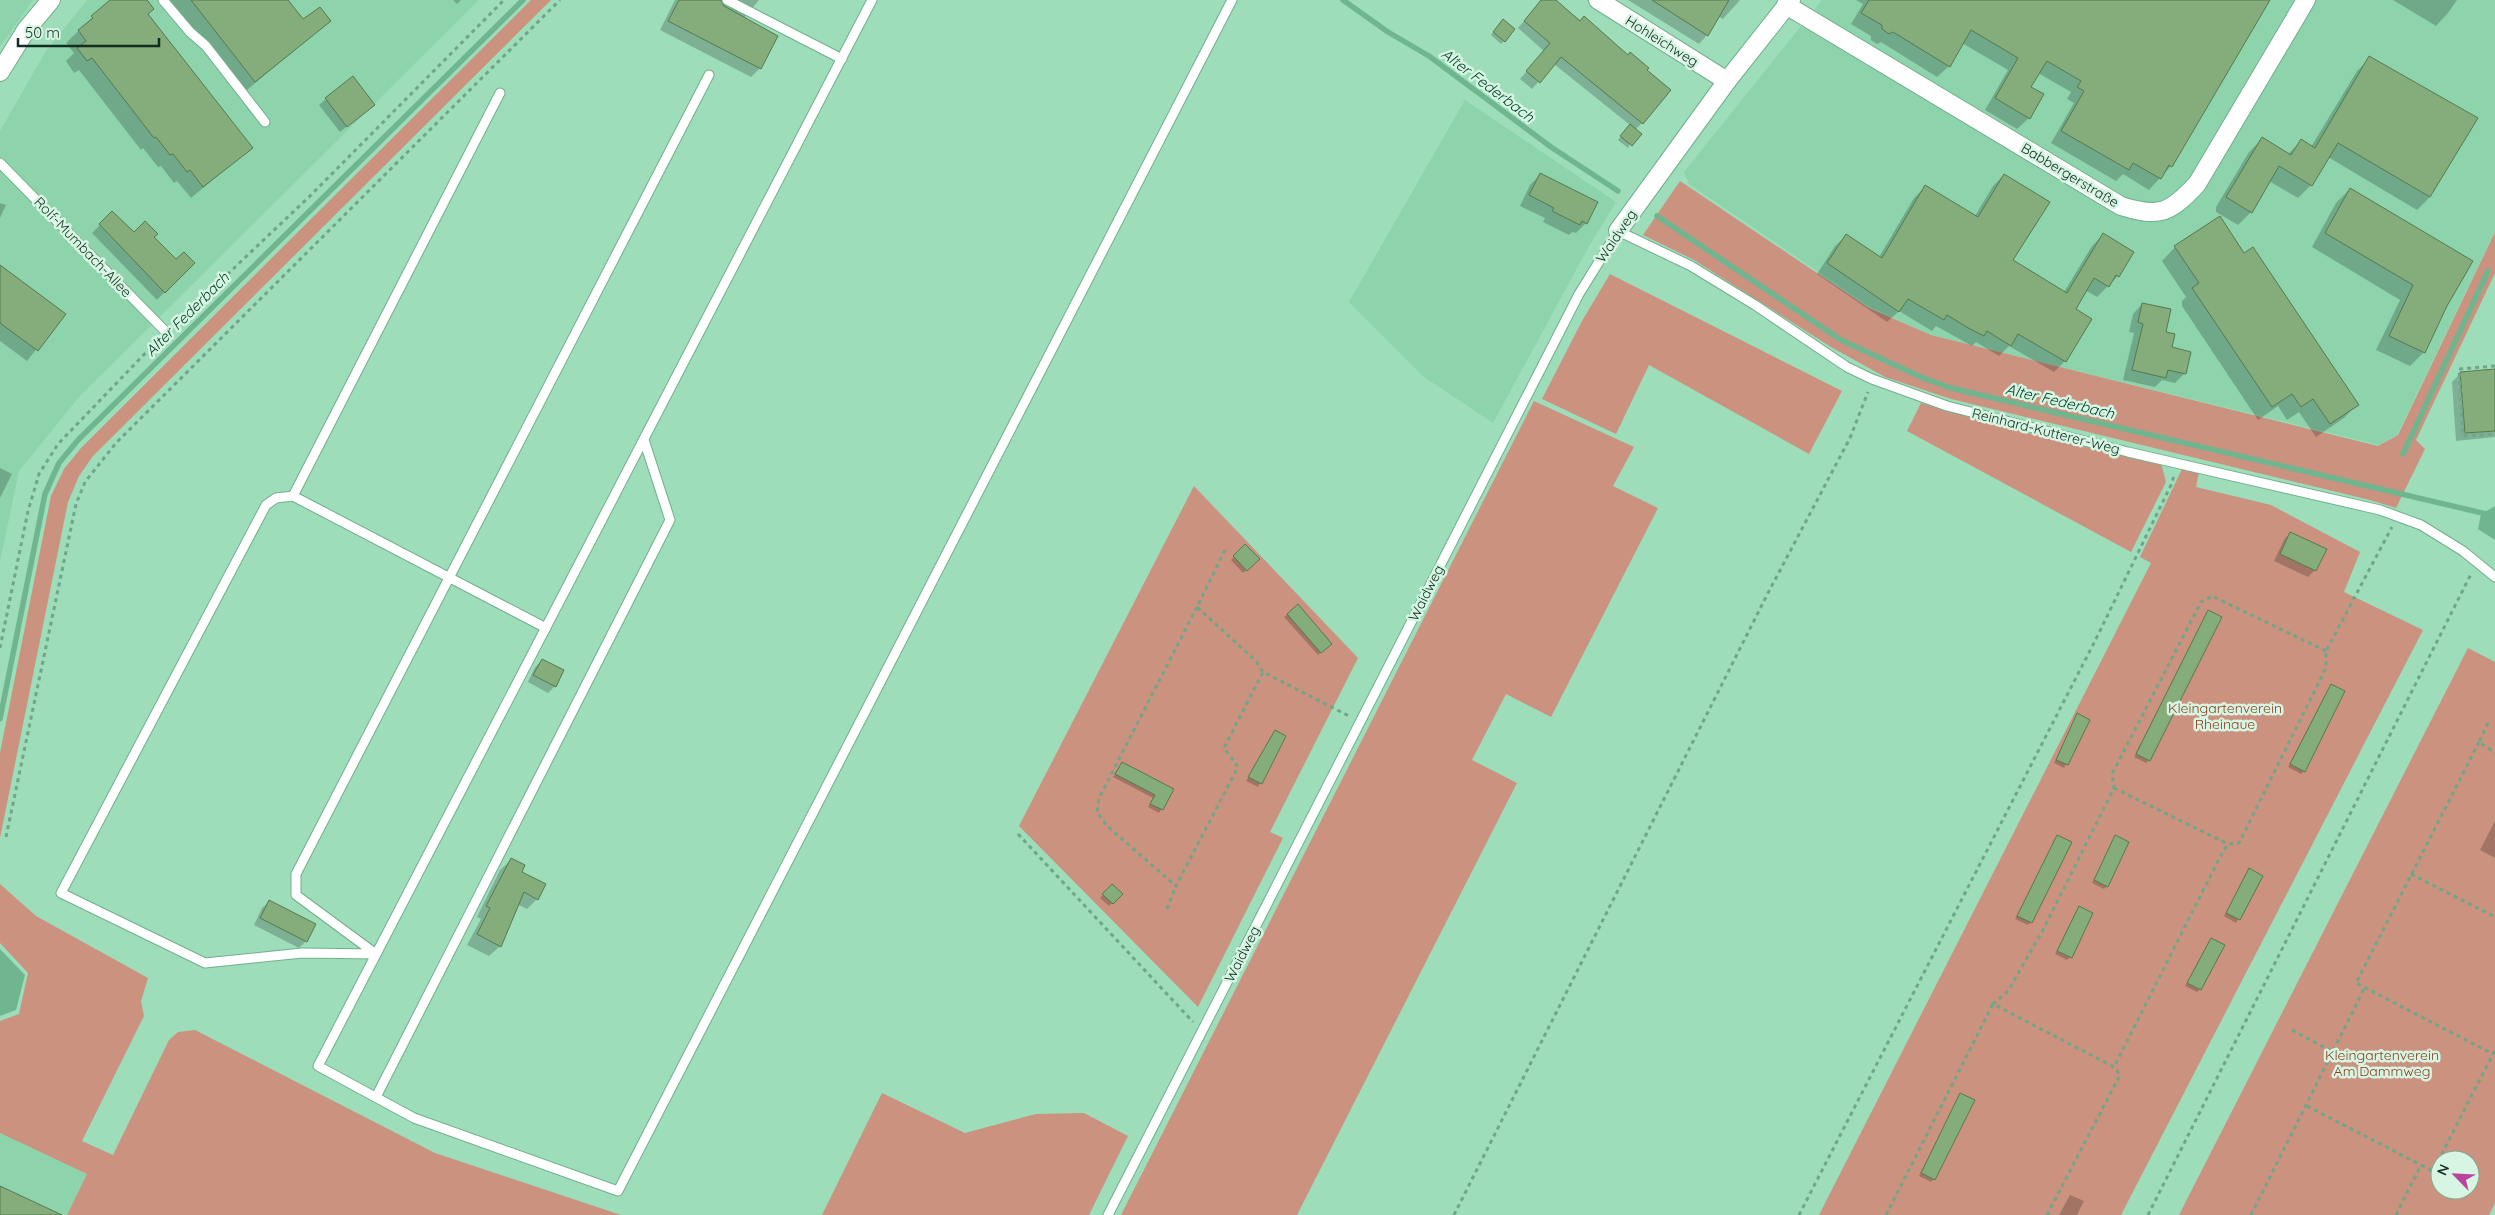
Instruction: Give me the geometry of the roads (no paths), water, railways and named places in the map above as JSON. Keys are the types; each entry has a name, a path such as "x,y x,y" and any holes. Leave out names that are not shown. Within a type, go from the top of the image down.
{"street":[{"path":"0,72 26,30 51,0"},
{"name":"Hohleichweg","path":"1598,0 1727,81"},
{"name":"Babbergerstraße","path":"1789,2 2121,206 2145,214 2166,211 2182,200 2197,184 2306,0"},
{"name":"Waidweg","path":"1618,231 1727,81 1789,2"}],"lane":[{"path":"163,0 190,32 206,46 265,122"},
{"path":"727,0 842,59"},
{"path":"872,0 318,1066 414,1118 618,1191 1232,0"},
{"path":"376,954 296,896 296,874 709,75"},
{"path":"293,496 500,94"},
{"name":"Rolf-Mumbach-Allee","path":"0,163 166,332"},
{"name":"Reinhard-Kutterer-Weg","path":"1618,231 1691,266 1755,305 1847,367 1872,379 1947,406 2398,516 2421,525 2463,551 2495,576"},
{"name":"Waidweg","path":"1108,1215 1579,294 1618,231"},
{"path":"376,1097 670,520 644,440"},
{"path":"376,954 302,953 205,963 61,893 266,505 276,498 293,496 546,628"}],"waterway":[{"name":"Alter Federbach","path":"0,719 45,494 59,463 78,440 523,0"},
{"name":"Alter Federbach","path":"1343,0 1388,32 1429,56 1551,147 1618,191"},
{"name":"Alter Federbach","path":"1657,216 1841,340 1923,378 1951,388 2495,516"},
{"path":"2403,454 2488,271"}],"park label":[{"name":"Kleingartenverein Rheinaue","path":"2225,716"},
{"name":"Kleingartenverein Am Dammweg","path":"2382,1064"}]}
